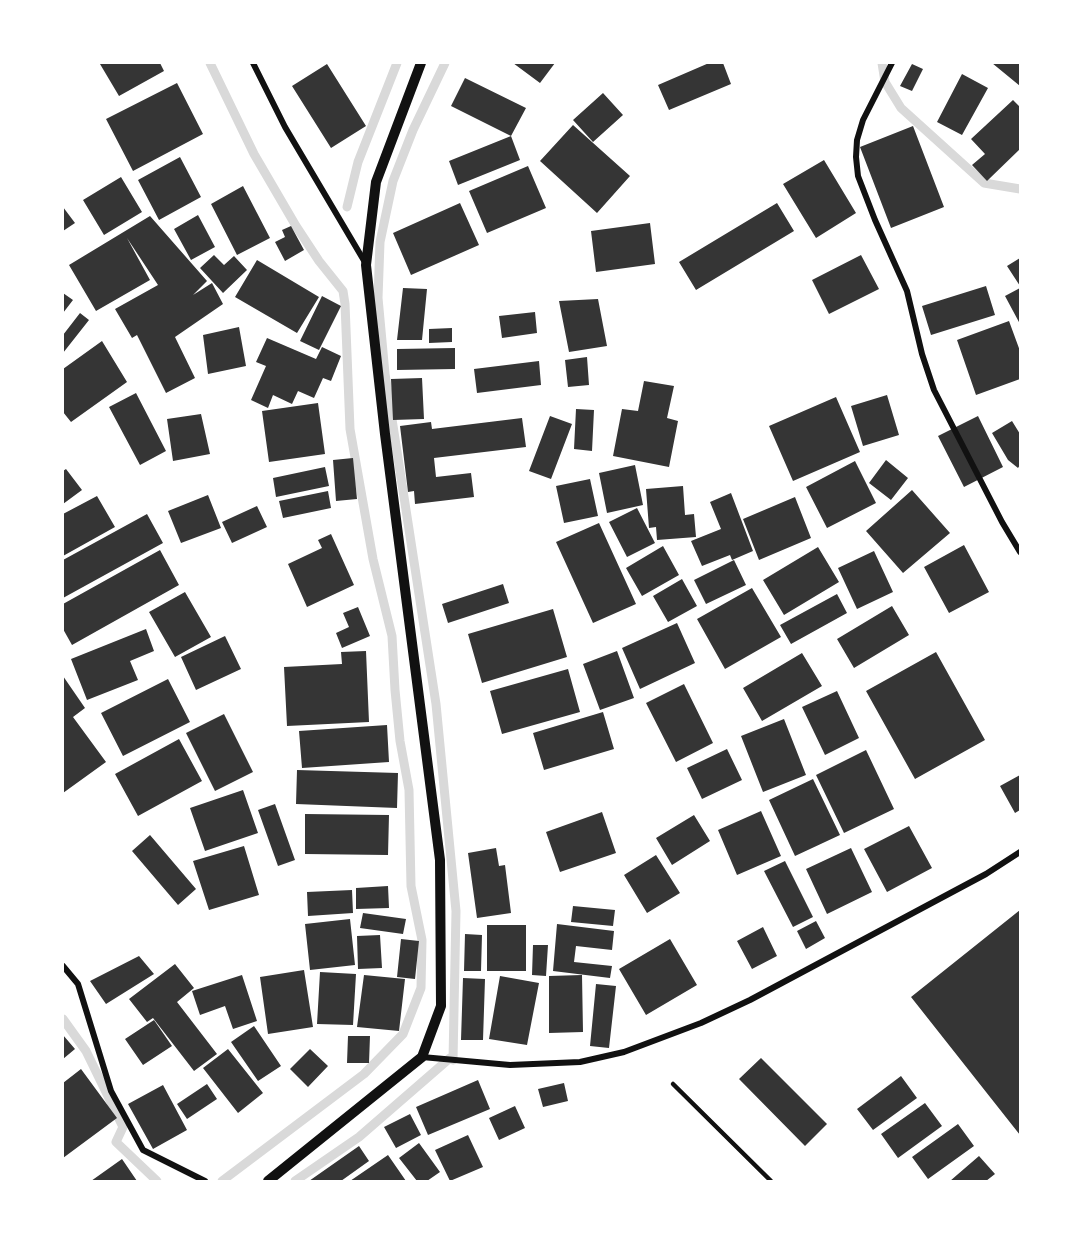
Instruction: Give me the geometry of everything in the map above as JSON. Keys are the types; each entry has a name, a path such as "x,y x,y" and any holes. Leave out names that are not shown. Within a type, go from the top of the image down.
{"street":[{"path":"253,63 285,127 366,264"},
{"path":"268,1181 422,1057 441,1006 440,860 385,434 366,264 376,182 421,63"},
{"path":"892,63 875,94 860,130 856,157 858,176 874,220 907,291 922,354 934,390 1002,522 1020,552"},
{"path":"422,1057 510,1065 580,1062 624,1052 701,1023 750,1000 986,874 1020,852"},
{"path":"63,966 78,984 111,1091 143,1150 205,1181"}],"lane":[{"path":"673,1084 771,1181"}],"building":[{"path":"160,63 164,71 119,96 100,64"},
{"path":"513,63 555,63 540,83"},
{"path":"709,63 723,63 731,84 669,110 658,85"},
{"path":"992,63 1020,63 1020,86"},
{"path":"327,64 366,126 331,148 292,86"},
{"path":"912,64 923,69 912,91 900,86"},
{"path":"962,74 988,88 962,135 937,122"},
{"path":"465,78 526,108 511,136 451,106"},
{"path":"177,83 203,134 133,171 106,119"},
{"path":"603,93 623,115 593,142 573,120"},
{"path":"1013,100 1020,107 1020,149 987,181 972,165 985,154 971,139"},
{"path":"573,125 630,176 597,213 540,161"},
{"path":"913,126 944,207 891,228 860,147"},
{"path":"511,136 520,160 458,185 449,161"},
{"path":"180,157 201,197 159,220 138,180"},
{"path":"824,160 856,213 816,238 783,184"},
{"path":"528,166 546,208 487,233 469,191"},
{"path":"121,177 142,212 104,235 83,200"},
{"path":"243,186 270,238 237,255 211,204"},
{"path":"460,203 479,245 411,275 393,233"},
{"path":"777,203 794,231 696,290 679,262"},
{"path":"63,207 75,223 63,231"},
{"path":"198,215 215,247 191,260 174,229"},
{"path":"150,216 207,281 193,295 212,283 223,304 175,337 195,378 166,393 137,335 132,338 115,309 158,285 127,238 150,280 96,311 69,265"},
{"path":"650,223 655,264 596,272 591,231"},
{"path":"291,226 304,250 285,261 275,242 285,237 282,230"},
{"path":"214,255 224,265 234,256 247,270 223,293 200,268"},
{"path":"861,255 879,289 829,314 812,280"},
{"path":"1020,258 1020,286 1007,266"},
{"path":"257,260 319,297 297,333 235,297"},
{"path":"986,286 995,315 931,335 922,306"},
{"path":"403,288 427,289 422,340 397,340"},
{"path":"1020,288 1020,324 1005,296"},
{"path":"63,293 73,300 63,313"},
{"path":"322,296 341,306 319,350 300,341"},
{"path":"598,299 607,346 569,352 559,301"},
{"path":"535,312 537,333 502,338 499,316"},
{"path":"80,313 89,320 63,353 63,335"},
{"path":"1009,321 1020,351 1020,379 976,395 957,340"},
{"path":"239,327 246,366 208,374 203,335"},
{"path":"452,328 452,342 429,343 429,329"},
{"path":"267,338 316,359 322,347 341,356 331,381 323,378 314,398 298,391 292,404 273,395 268,408 251,400 266,366 256,362"},
{"path":"102,341 127,382 71,422 63,412 63,369"},
{"path":"455,348 455,369 397,370 397,349"},
{"path":"587,357 589,385 568,387 565,360"},
{"path":"539,361 541,385 477,393 474,369"},
{"path":"422,378 424,419 393,420 391,379"},
{"path":"644,381 674,386 667,418 678,421 669,467 613,456 622,409 638,411"},
{"path":"136,393 166,451 140,465 109,407"},
{"path":"887,395 899,435 863,446 851,406"},
{"path":"836,397 860,452 793,481 769,426"},
{"path":"318,403 325,454 269,462 262,411"},
{"path":"576,409 594,410 592,451 574,449"},
{"path":"201,414 210,454 173,461 167,419"},
{"path":"550,416 572,424 551,479 529,471"},
{"path":"978,416 1003,467 964,487 938,436"},
{"path":"522,418 526,447 434,458 436,477 471,473 474,497 415,504 414,491 408,492 400,426 431,422 432,429"},
{"path":"1012,421 1020,434 1020,465 1018,468 1008,460 992,433"},
{"path":"353,458 357,499 336,501 333,460"},
{"path":"886,460 908,478 891,500 869,483"},
{"path":"855,461 876,503 827,528 806,487"},
{"path":"635,465 643,505 607,513 599,473"},
{"path":"325,467 329,486 276,497 273,478"},
{"path":"66,469 82,490 63,504 63,471"},
{"path":"590,479 598,516 564,523 556,486"},
{"path":"683,486 685,515 694,514 696,537 657,540 656,527 649,528 646,489"},
{"path":"912,490 950,533 903,573 866,531"},
{"path":"328,491 331,508 283,518 279,501"},
{"path":"731,493 753,551 732,560 730,555 702,566 691,541 721,529 710,502"},
{"path":"208,495 221,528 181,543 168,511"},
{"path":"97,496 115,527 63,556 63,514"},
{"path":"795,497 811,538 759,560 743,519"},
{"path":"257,506 267,527 232,543 222,522"},
{"path":"637,508 655,543 627,557 609,522"},
{"path":"147,514 163,543 63,598 63,560"},
{"path":"599,523 636,604 593,623 556,542"},
{"path":"331,534 354,585 307,607 288,564 322,548 318,540"},
{"path":"964,545 989,592 949,613 924,567"},
{"path":"663,546 679,575 642,596 626,568"},
{"path":"818,547 839,582 784,615 763,580"},
{"path":"160,550 179,585 72,645 63,629 63,604"},
{"path":"874,551 893,592 857,609 838,568"},
{"path":"734,560 746,585 706,604 694,580"},
{"path":"682,579 697,606 668,622 653,596"},
{"path":"503,584 509,603 448,623 442,604"},
{"path":"752,588 781,637 725,669 697,619"},
{"path":"185,592 211,637 175,657 149,612"},
{"path":"837,594 847,613 791,644 780,625"},
{"path":"892,606 909,635 854,668 837,639"},
{"path":"358,607 370,636 342,648 336,633 349,627 343,613"},
{"path":"553,609 567,657 482,683 468,634"},
{"path":"677,623 695,663 640,689 622,648"},
{"path":"146,629 154,651 130,661 138,680 87,700 71,659"},
{"path":"225,636 241,669 196,690 181,657"},
{"path":"366,651 369,722 287,726 284,667 342,664 341,652"},
{"path":"617,651 634,698 600,710 583,664"},
{"path":"936,652 985,740 915,779 866,691"},
{"path":"802,653 822,686 762,721 743,688"},
{"path":"568,669 580,712 502,734 490,691"},
{"path":"63,676 85,708 73,717 106,762 63,793"},
{"path":"168,679 190,722 123,756 101,713"},
{"path":"684,684 713,743 676,762 646,703"},
{"path":"837,691 859,738 825,755 802,707"},
{"path":"603,712 614,749 544,770 533,733"},
{"path":"224,714 253,772 215,791 186,733"},
{"path":"784,719 806,775 763,792 741,736"},
{"path":"387,725 389,762 302,768 299,731"},
{"path":"179,739 202,781 138,816 115,774"},
{"path":"727,749 742,780 702,799 687,768"},
{"path":"866,750 894,809 844,833 816,775"},
{"path":"297,770 398,773 397,808 296,804"},
{"path":"1020,775 1020,810 1015,813 1000,786"},
{"path":"813,779 840,835 795,856 769,800"},
{"path":"243,790 258,833 205,851 190,808"},
{"path":"275,804 295,860 278,866 258,810"},
{"path":"761,811 781,856 737,875 718,830"},
{"path":"602,812 616,853 560,872 546,832"},
{"path":"305,814 389,815 388,855 305,854"},
{"path":"694,815 710,841 672,865 656,838"},
{"path":"909,826 932,868 887,892 864,849"},
{"path":"150,835 196,889 178,905 132,851"},
{"path":"244,846 259,895 209,910 193,861"},
{"path":"496,848 499,866 505,865 511,913 477,918 468,853"},
{"path":"851,848 872,892 827,914 806,869"},
{"path":"656,855 680,893 647,913 624,875"},
{"path":"785,861 813,917 793,927 764,871"},
{"path":"388,886 389,908 356,909 356,888"},
{"path":"352,890 353,913 308,916 307,892"},
{"path":"573,906 615,910 613,926 571,922"},
{"path":"1020,910 1020,1135 911,997"},
{"path":"363,913 406,919 403,934 360,928"},
{"path":"350,919 355,965 310,970 305,924"},
{"path":"816,921 825,938 806,949 797,931"},
{"path":"557,924 614,931 612,950 576,946 574,962 612,966 610,978 553,971"},
{"path":"487,925 526,925 526,971 487,971"},
{"path":"763,927 777,956 752,969 737,941"},
{"path":"465,934 482,935 481,971 464,971"},
{"path":"380,935 382,968 358,969 357,936"},
{"path":"401,939 419,941 415,979 397,977"},
{"path":"670,939 697,985 646,1015 619,969"},
{"path":"533,945 548,945 546,976 532,975"},
{"path":"139,956 154,974 106,1004 90,981"},
{"path":"175,964 194,988 177,1002 217,1054 194,1071 153,1018 147,1022 129,999"},
{"path":"304,970 313,1027 268,1034 260,977"},
{"path":"320,972 356,974 353,1025 317,1024"},
{"path":"242,975 257,1021 233,1029 225,1006 200,1015 192,991"},
{"path":"364,975 405,979 399,1031 357,1027"},
{"path":"582,975 583,1032 549,1033 549,976"},
{"path":"500,976 539,983 527,1045 489,1039"},
{"path":"463,978 485,979 483,1040 461,1040"},
{"path":"596,984 616,986 609,1048 590,1046"},
{"path":"154,1020 172,1046 143,1065 125,1039"},
{"path":"254,1026 281,1066 258,1081 231,1042"},
{"path":"63,1035 75,1049 63,1059"},
{"path":"348,1036 370,1036 369,1063 347,1063"},
{"path":"228,1049 263,1093 238,1113 203,1068"},
{"path":"310,1049 328,1066 308,1087 290,1069"},
{"path":"761,1058 827,1124 805,1146 739,1079"},
{"path":"81,1069 117,1118 63,1158 63,1083"},
{"path":"901,1076 917,1098 873,1130 857,1109"},
{"path":"478,1080 490,1109 428,1135 416,1107"},
{"path":"564,1083 568,1101 543,1107 538,1089"},
{"path":"207,1084 217,1099 187,1119 177,1104"},
{"path":"163,1085 187,1130 153,1149 128,1104"},
{"path":"925,1103 942,1126 898,1158 881,1134"},
{"path":"515,1106 525,1128 499,1140 489,1118"},
{"path":"410,1114 421,1135 396,1148 384,1127"},
{"path":"958,1124 974,1146 928,1179 912,1157"},
{"path":"468,1135 483,1167 450,1181 435,1150"},
{"path":"419,1143 440,1172 427,1181 417,1181 399,1158"},
{"path":"359,1146 369,1161 341,1181 309,1181"},
{"path":"388,1155 406,1181 350,1181"},
{"path":"979,1156 995,1174 986,1181 950,1181"},
{"path":"122,1159 137,1181 91,1181"}],"waterway":[{"path":"210,63 254,154 296,226 319,261 343,291 350,429 373,559 392,636 400,741 409,790 411,886 422,940 421,988 403,1034 364,1074 222,1181"},
{"path":"347,207 358,162 397,63"},
{"path":"295,1181 359,1137 450,1058 453,1060 456,911 436,704 385,374 378,298 380,242 393,181 413,130 445,63"},
{"path":"882,63 885,82 901,108 984,183 1020,189"},
{"path":"63,1019 86,1051 123,1127 116,1142 157,1181"}]}
